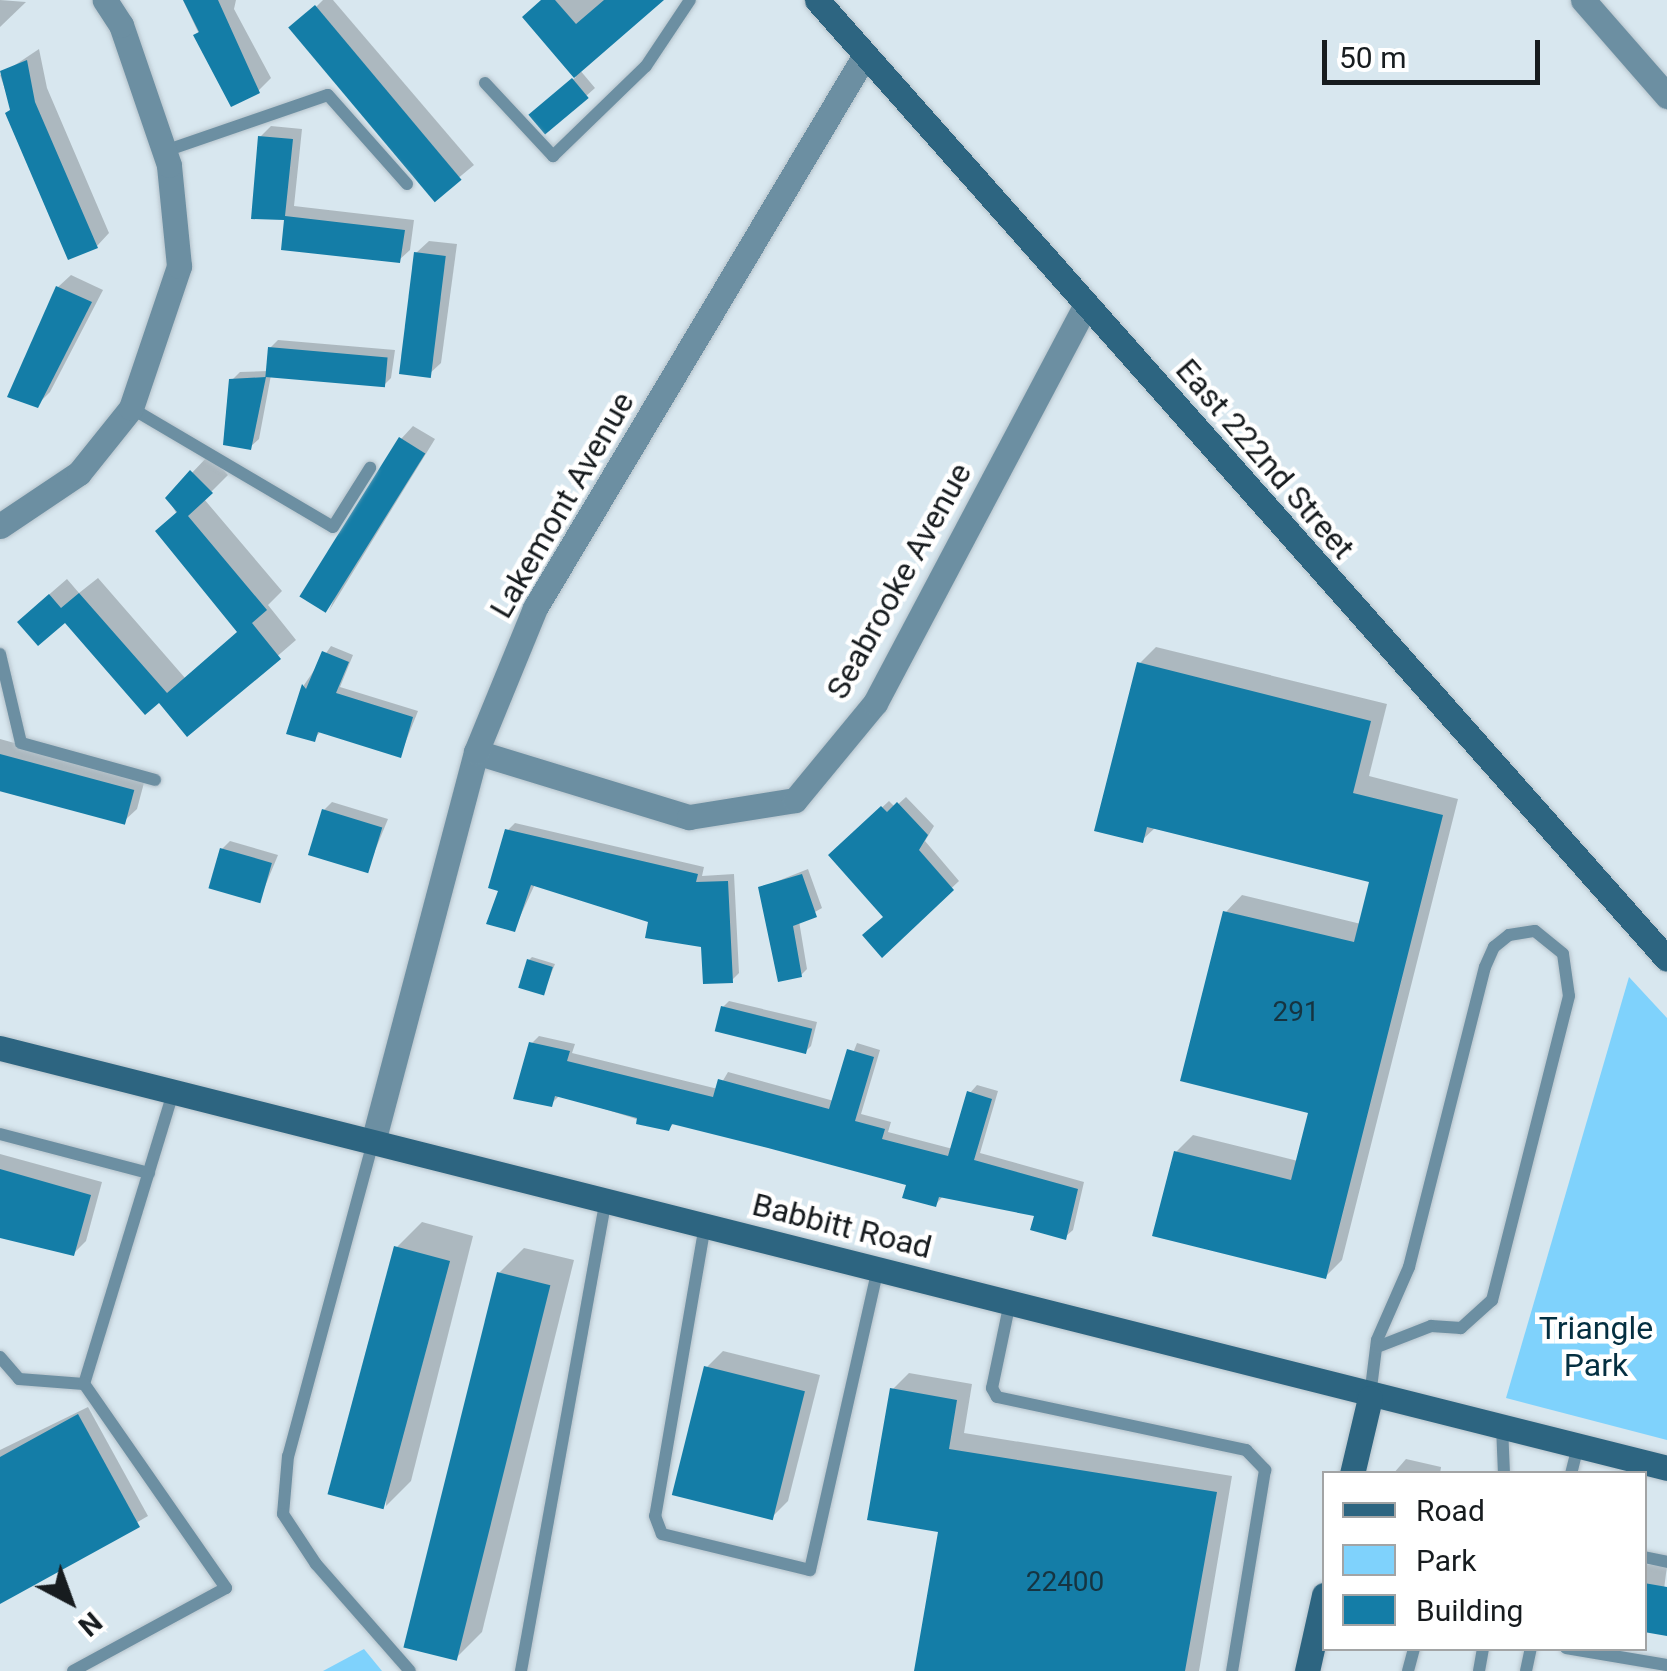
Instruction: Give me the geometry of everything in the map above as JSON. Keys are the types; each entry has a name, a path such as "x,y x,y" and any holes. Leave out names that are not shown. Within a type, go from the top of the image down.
{"main road":[{"name":"East 222nd Street","path":"817,0 1667,959"},
{"name":"Babbitt Road","path":"0,1048 1010,1302 1370,1398 1502,1426 1667,1468"},
{"path":"1353,1471 1370,1398"},
{"path":"1307,1671 1322,1604"}],"street":[{"path":"0,526 79,474 131,408 178,266 164,151 121,25 106,0"},
{"path":"1583,0 1667,96"},
{"name":"Lakemont Avenue","path":"374,1142 476,752 535,608 866,55"},
{"name":"Seabrooke Avenue","path":"476,752 688,817 795,800 875,704 1086,304"}],"lane":[{"path":"484,83 553,156 646,66 690,0"},
{"path":"164,151 328,95 407,184"},
{"path":"131,408 333,528 370,468"},
{"path":"0,654 21,743 155,780"},
{"path":"1370,1398 1377,1347 1408,1266 1485,967 1494,947 1509,935 1534,932 1564,954 1569,996 1492,1300 1461,1328 1431,1326 1377,1347"},
{"path":"84,1384 173,1092"},
{"path":"0,1134 149,1173"},
{"path":"374,1142 288,1456 282,1514 316,1564 410,1671"},
{"path":"521,1671 606,1200"},
{"path":"704,1226 655,1516 662,1534 810,1570 878,1269"},
{"path":"1010,1302 992,1388 997,1396 1246,1450 1265,1470 1232,1671"},
{"path":"0,1357 20,1379 84,1384"},
{"path":"73,1671 226,1588 84,1384"},
{"path":"1501,1471 1502,1426"},
{"path":"1572,1471 1578,1446"},
{"path":"1584,1651 1667,1665"}],"green space":[{"name":"Triangle Park","path":"1629,977 1667,1018 1667,1440 1506,1398"},
{"path":"364,1649 382,1671 323,1671"}],"building":[{"path":"183,0 218,0 260,93 231,107 193,35 199,32"},
{"path":"541,0 555,0 576,24 604,0 664,0 574,78 522,17"},
{"path":"315,5 462,180 435,202 288,27"},
{"path":"27,60 35,102 98,248 68,260 5,113 10,110 0,71"},
{"path":"572,78 589,98 545,135 528,115"},
{"path":"258,136 293,139 285,216 405,230 400,263 281,250 284,220 251,219"},
{"path":"414,252 446,256 431,378 399,374"},
{"path":"56,286 92,302 38,408 7,397"},
{"path":"268,347 388,357 385,387 265,377"},
{"path":"266,377 251,450 223,445 229,379"},
{"path":"399,437 425,453 326,613 299,596"},
{"path":"190,470 213,493 188,516 267,610 252,623 281,659 187,737 159,703 145,715 65,623 38,646 17,622 49,594 61,608 79,593 167,693 237,632 155,531 177,512 165,498"},
{"path":"322,651 349,662 336,693 413,717 401,758 318,732 315,742 286,734 302,684 306,689"},
{"path":"1137,662 1371,721 1353,793 1443,815 1326,1279 1152,1236 1174,1151 1291,1180 1308,1113 1180,1081 1223,911 1354,942 1369,882 1147,827 1143,843 1094,831"},
{"path":"0,754 134,790 125,825 0,791"},
{"path":"897,802 928,835 919,850 954,890 882,958 862,935 883,917 828,855 881,806 887,812"},
{"path":"322,809 382,827 368,873 308,855"},
{"path":"505,829 698,874 696,882 728,881 733,983 703,984 701,947 645,938 648,922 531,885 515,932 486,924 498,891 488,888"},
{"path":"220,848 272,863 260,903 208,888"},
{"path":"802,874 817,917 793,926 802,977 778,982 758,887"},
{"path":"527,959 553,967 544,996 518,988"},
{"path":"721,1006 812,1029 806,1054 715,1031"},
{"path":"529,1042 570,1051 567,1061 713,1097 718,1079 829,1109 847,1049 874,1057 855,1121 885,1129 882,1139 948,1156 967,1091 992,1099 974,1160 1078,1189 1066,1240 1030,1230 1034,1216 939,1197 936,1207 902,1198 906,1185 768,1148 672,1124 669,1131 636,1124 637,1118 555,1096 552,1107 513,1099"},
{"path":"0,1169 91,1195 74,1256 0,1238"},
{"path":"394,1246 450,1261 384,1509 327,1494"},
{"path":"497,1272 550,1285 457,1661 403,1648"},
{"path":"704,1366 805,1391 773,1520 672,1495"},
{"path":"890,1388 957,1400 949,1449 1217,1492 1185,1671 914,1671 938,1532 867,1520"},
{"path":"78,1414 140,1527 0,1604 0,1457"},
{"path":"1647,1584 1667,1587 1667,1636 1647,1633"}]}
